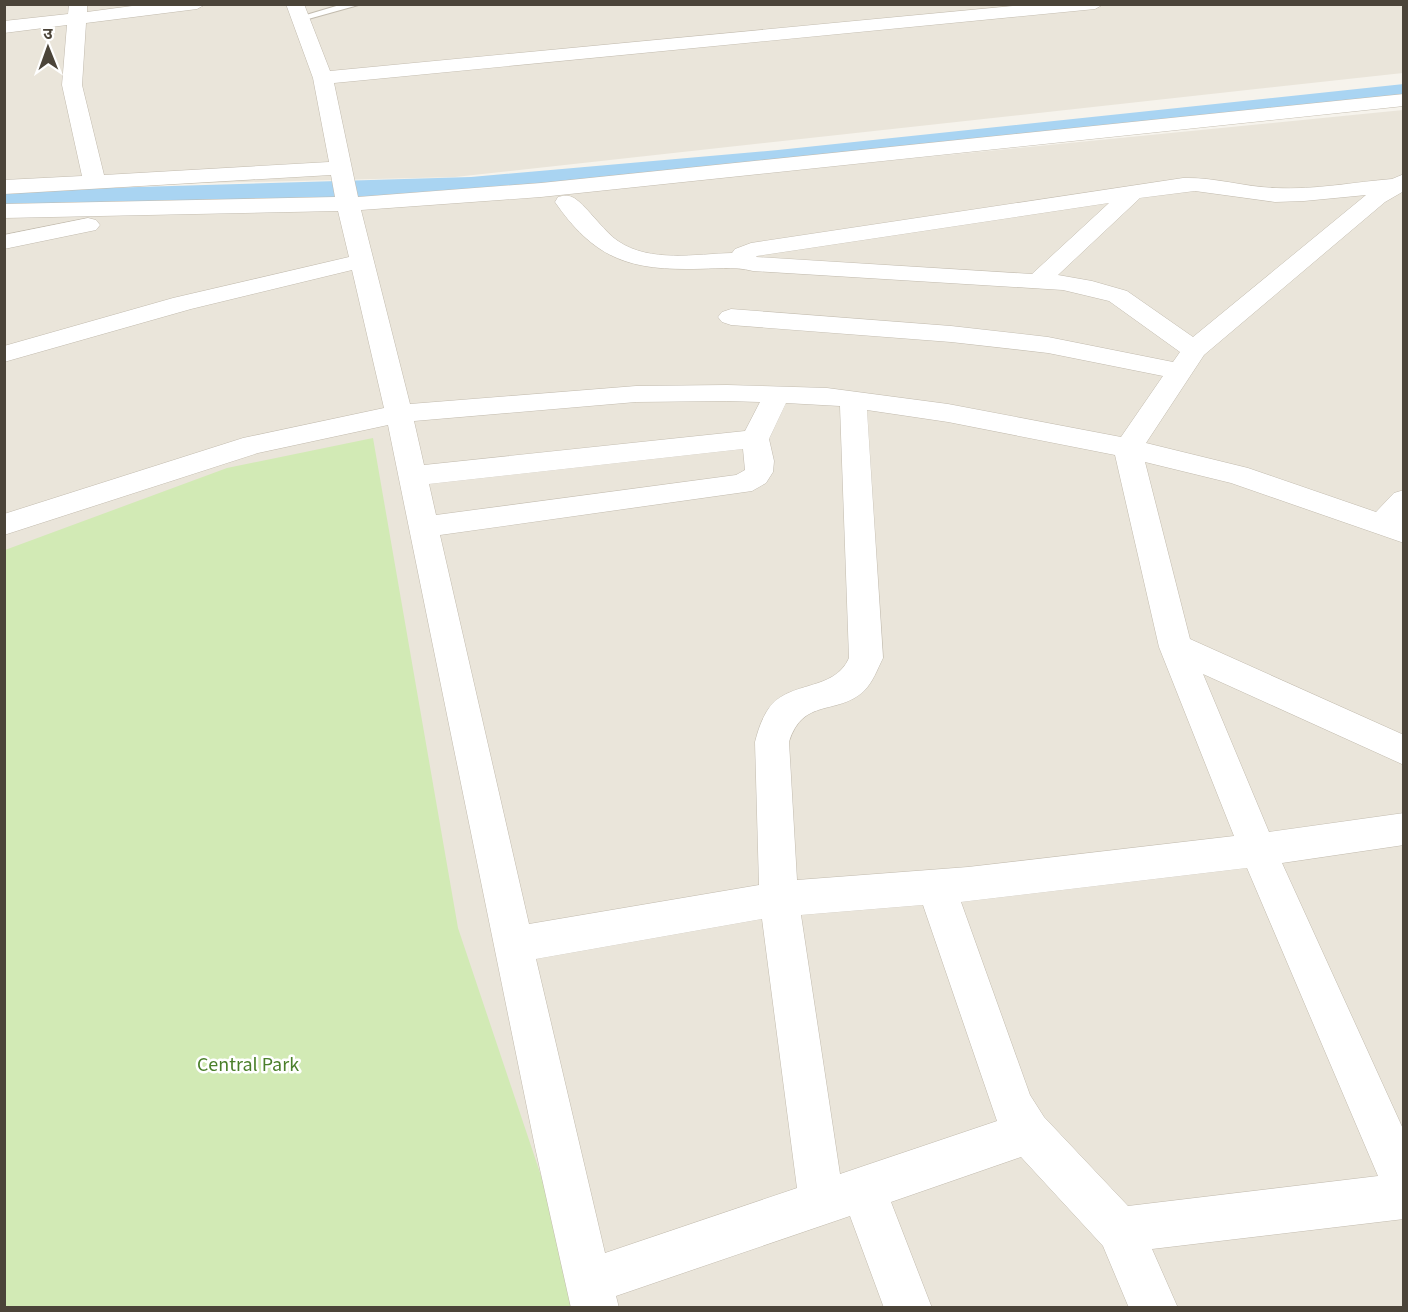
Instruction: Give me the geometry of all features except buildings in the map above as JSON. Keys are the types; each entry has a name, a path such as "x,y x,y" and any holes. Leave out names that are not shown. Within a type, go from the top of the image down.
{"street":[{"path":"4,27 78,12 197,4"},
{"path":"323,78 1095,4"},
{"path":"298,11 323,78 345,190 399,414 513,945 592,1295 842,1196 1028,1133"},
{"path":"78,12 72,85 95,183"},
{"path":"4,187 95,183 345,190 558,189 1404,100"},
{"path":"744,260 743,254 751,250 1201,183 1256,194 1278,195 1400,183"},
{"path":"1400,183 1377,197 1187,361 1128,448 1175,647 1258,850 1404,1184"},
{"path":"4,242 114,219 345,190"},
{"path":"1037,282 1132,194"},
{"path":"566,202 598,238 613,249 633,257 661,260 744,260 753,264 1037,282 1092,288 1118,296 1187,361"},
{"path":"4,211 183,209"},
{"path":"4,354 131,316 362,261"},
{"path":"731,317 951,334 1187,361"},
{"path":"4,525 253,445 399,414 636,394 827,396 948,413 1128,448 1238,475 1392,529 1404,500"},
{"path":"424,527 742,484 756,479 760,471 755,439 777,395"},
{"path":"853,400 866,658 861,674 850,684 800,705 783,715 776,727 772,742 779,899 842,1196 908,1308"},
{"path":"412,477 755,439"},
{"path":"1175,647 1404,752"},
{"path":"513,945 779,899 936,886 1258,850 1404,830"},
{"path":"936,886 1013,1107 1028,1133 1119,1230 1154,1308"},
{"path":"1119,1230 1404,1196"}],"lane":[{"path":"298,11 357,4"}],"shaded area":[{"path":"4,5 1403,5 1403,73 455,177 5,188"},
{"path":"1403,110 1403,1307 5,1307 4,200 846,165"}],"green space":[{"name":"Central Park","path":"373,438 458,928 585,1307 5,1308 5,550 227,468"}],"waterway":[{"path":"4,200 471,185 778,158 1404,92"}]}
